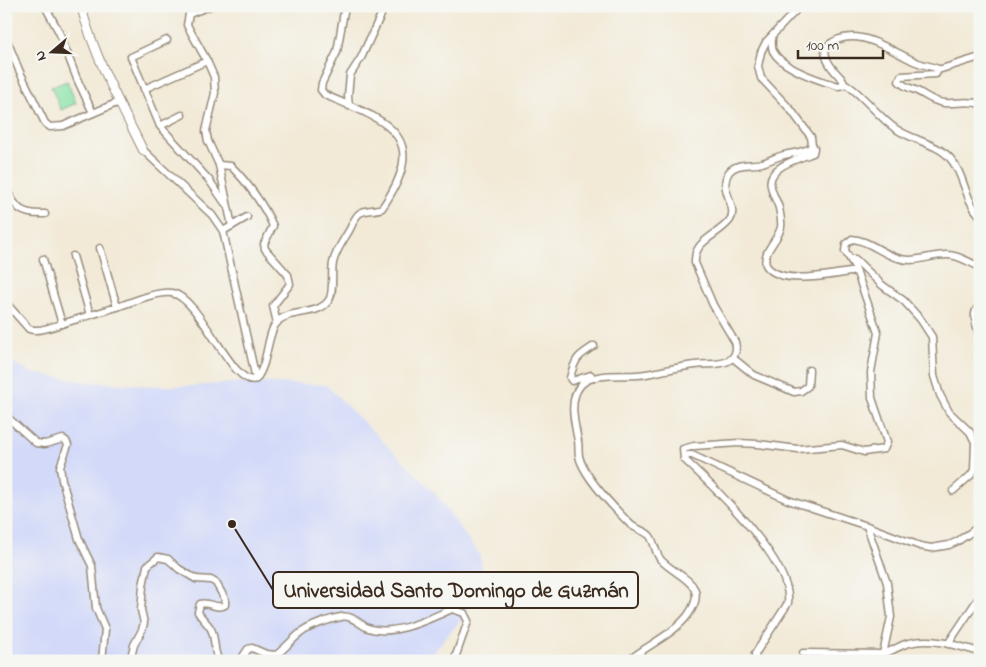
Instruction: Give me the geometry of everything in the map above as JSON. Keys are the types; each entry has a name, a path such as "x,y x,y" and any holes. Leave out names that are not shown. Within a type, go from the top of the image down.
{"street":[{"path":"45,6 59,32 76,79 93,113"},
{"path":"82,6 86,26 119,102 143,150 212,215 223,230 256,379"},
{"path":"210,6 189,14 187,22 190,33 207,61 214,77 215,93 206,131 208,141 219,165 232,226"},
{"path":"6,303 29,329 34,331 158,294 171,293 181,297 215,337 241,376 249,380 256,379 262,371 277,323 286,317 325,305 331,298 333,263 339,247 356,216 361,212 382,208 402,170 404,152 397,134 377,119 325,95 321,90 322,83 337,52 345,6"},
{"path":"350,106 348,91 350,75 361,58 385,6"},
{"path":"800,6 772,36 761,52 758,63 759,73 803,125 812,139 814,148 812,153 785,164 771,178 771,187 778,206 781,223 777,239 766,255 766,265 774,273 791,278 856,271"},
{"path":"772,36 772,50 780,60 802,73 823,81 838,86 844,83"},
{"path":"6,38 46,123 50,127 63,126 119,102"},
{"path":"938,70 937,68 914,61 878,42 847,38 833,42 825,51 829,62 844,83 883,120 897,130 920,142 937,148 950,157 963,181 968,201 980,216"},
{"path":"167,40 131,56 160,126 209,180 228,207"},
{"path":"980,57 938,70 935,74 901,76 899,81 905,87 918,91 931,100 944,103 972,101 980,104"},
{"path":"144,90 207,61"},
{"path":"160,126 182,115"},
{"path":"594,346 580,354 574,363 571,380 591,375 644,375 678,367 718,364 733,358 736,352 736,345 709,296 695,263 697,250 701,243 718,231 732,216 732,208 727,196 726,185 727,177 732,169 738,166 760,164 807,150 812,145"},
{"path":"219,165 231,166 236,170 260,202 273,226 264,244 264,249 288,275 290,284 273,306 277,323"},
{"path":"6,188 14,204 20,210 29,215 45,214"},
{"path":"223,230 246,217"},
{"path":"756,661 755,654 788,603 785,584 774,560 750,526 684,459 682,451 686,448 740,443 798,449 842,445 864,452 886,447 887,442 872,398 872,365 878,333 856,271 845,251 847,242 854,239 860,240 899,259 913,260 939,255 951,255 980,268"},
{"path":"100,248 118,307"},
{"path":"73,256 90,315"},
{"path":"43,259 62,324"},
{"path":"851,259 855,259 882,285 904,300 932,336 934,376 940,394 949,412 970,432 975,442 973,473 953,491"},
{"path":"980,306 974,314 980,337"},
{"path":"733,358 754,375 794,392 803,390 808,386 808,370"},
{"path":"610,376 588,380 582,384 576,394 573,414 578,453 582,467 611,504 630,524 650,536 661,560 691,582 696,596 692,608 682,621 663,638 628,661"},
{"path":"6,416 36,443 45,444 63,439 68,445 60,467 62,480 79,538 92,566 96,608 105,629 102,661"},
{"path":"684,459 688,455 692,455 788,500 920,546 943,547 954,543 980,526"},
{"path":"866,526 887,583 891,617 883,654"},
{"path":"130,661 134,645 144,623 140,610 147,566 162,556 196,579 210,580 220,588 225,599 225,605 218,607 202,603 198,612 211,629 216,642 216,657 219,661"},
{"path":"948,644 980,596"},
{"path":"240,661 248,649 252,648 266,654 276,655 308,628 340,617 346,616 368,628 380,630 402,628 423,622 452,609 464,612 468,621 454,661"},
{"path":"803,653 883,654 894,652 906,643 919,641 948,644 980,652"}],"shaded area":[{"path":"6,354 13,362 31,373 88,382 160,386 192,386 244,382 326,385 435,493 479,554 482,566 475,596 464,617 444,639 428,661 6,661"}],"green space":[{"path":"67,81 76,103 61,110 51,87"}],"place":[{"name":"Universidad Santo Domingo de Guzmán","path":"232,524"}]}
